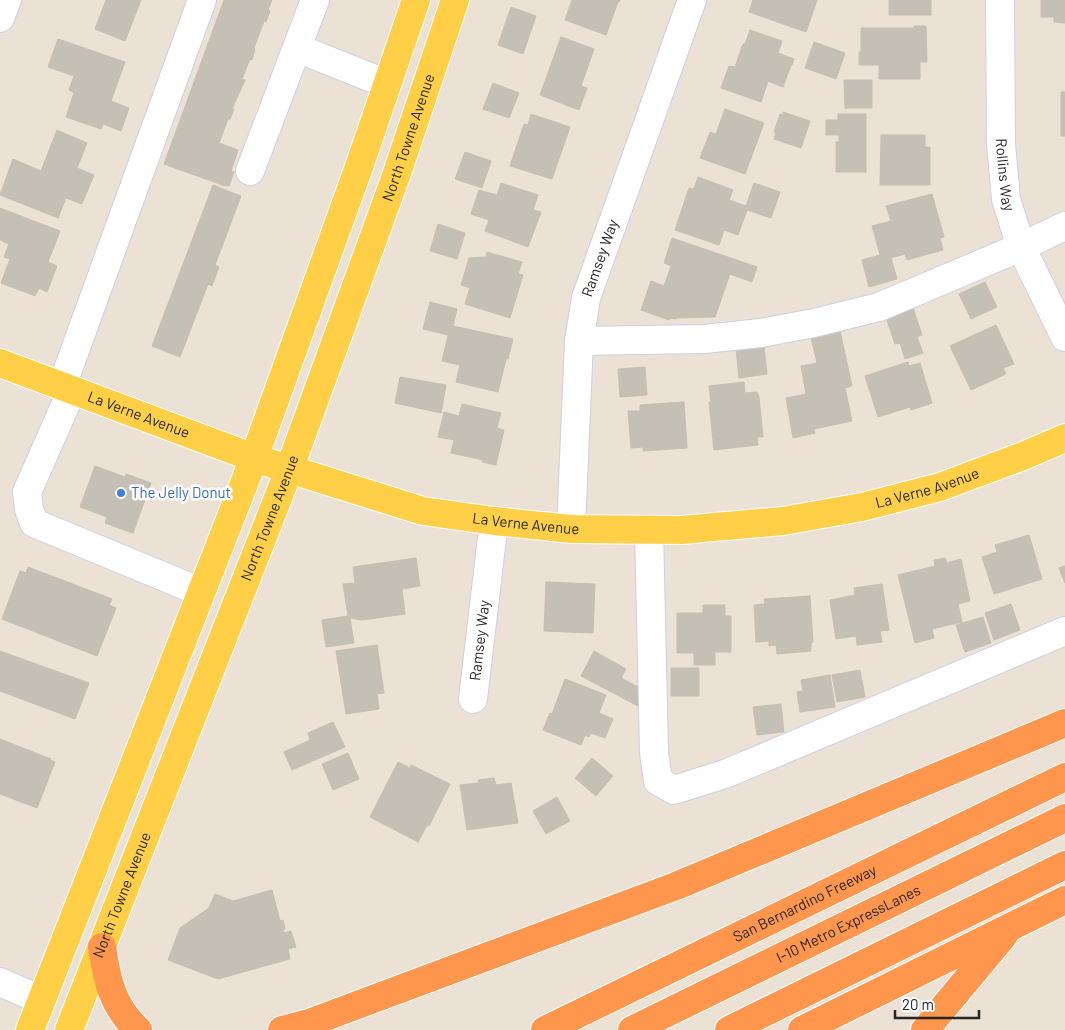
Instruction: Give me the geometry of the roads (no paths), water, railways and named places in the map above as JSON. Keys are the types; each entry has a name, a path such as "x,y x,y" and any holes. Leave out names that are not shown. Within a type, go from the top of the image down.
{"highway":[{"path":"282,1030 309,1023 676,886 1065,723"},
{"name":"San Bernardino Freeway","path":"545,1030 1065,777"},
{"name":"I-10 Metro ExpressLanes","path":"632,1030 1065,818"},
{"path":"729,1030 1065,865"},
{"path":"802,1030 1065,900"},
{"path":"925,1030 1010,927"},
{"path":"102,946 107,980 115,1001 126,1019 138,1030"}],"main road":[{"path":"30,1030 254,458 388,84 416,0"},
{"name":"North Towne Avenue","path":"69,1030 289,470 392,185 455,0"},
{"name":"La Verne Avenue","path":"2,369 67,388 289,470 423,511 571,529 681,530 782,521 862,506 940,487 1024,456 1065,438"}],"street":[{"path":"0,18 7,0"},
{"path":"201,592 34,523 29,509 27,492 67,388 202,0"},
{"path":"250,170 315,0"},
{"name":"Ramsey Way","path":"571,529 579,341 586,298 692,0"},
{"name":"Rollins Way","path":"1000,0 1001,144 1006,199 1021,247 1065,337"},
{"path":"297,48 388,84"},
{"path":"579,341 704,338 761,333 814,323 880,307 1021,247 1065,226"},
{"name":"Ramsey Way","path":"473,699 494,521"},
{"path":"648,530 654,752 658,781 674,790 725,774 1065,631"},
{"path":"0,982 41,1000"}],"place":[{"name":"The Jelly Donut","path":"121,493"}]}
